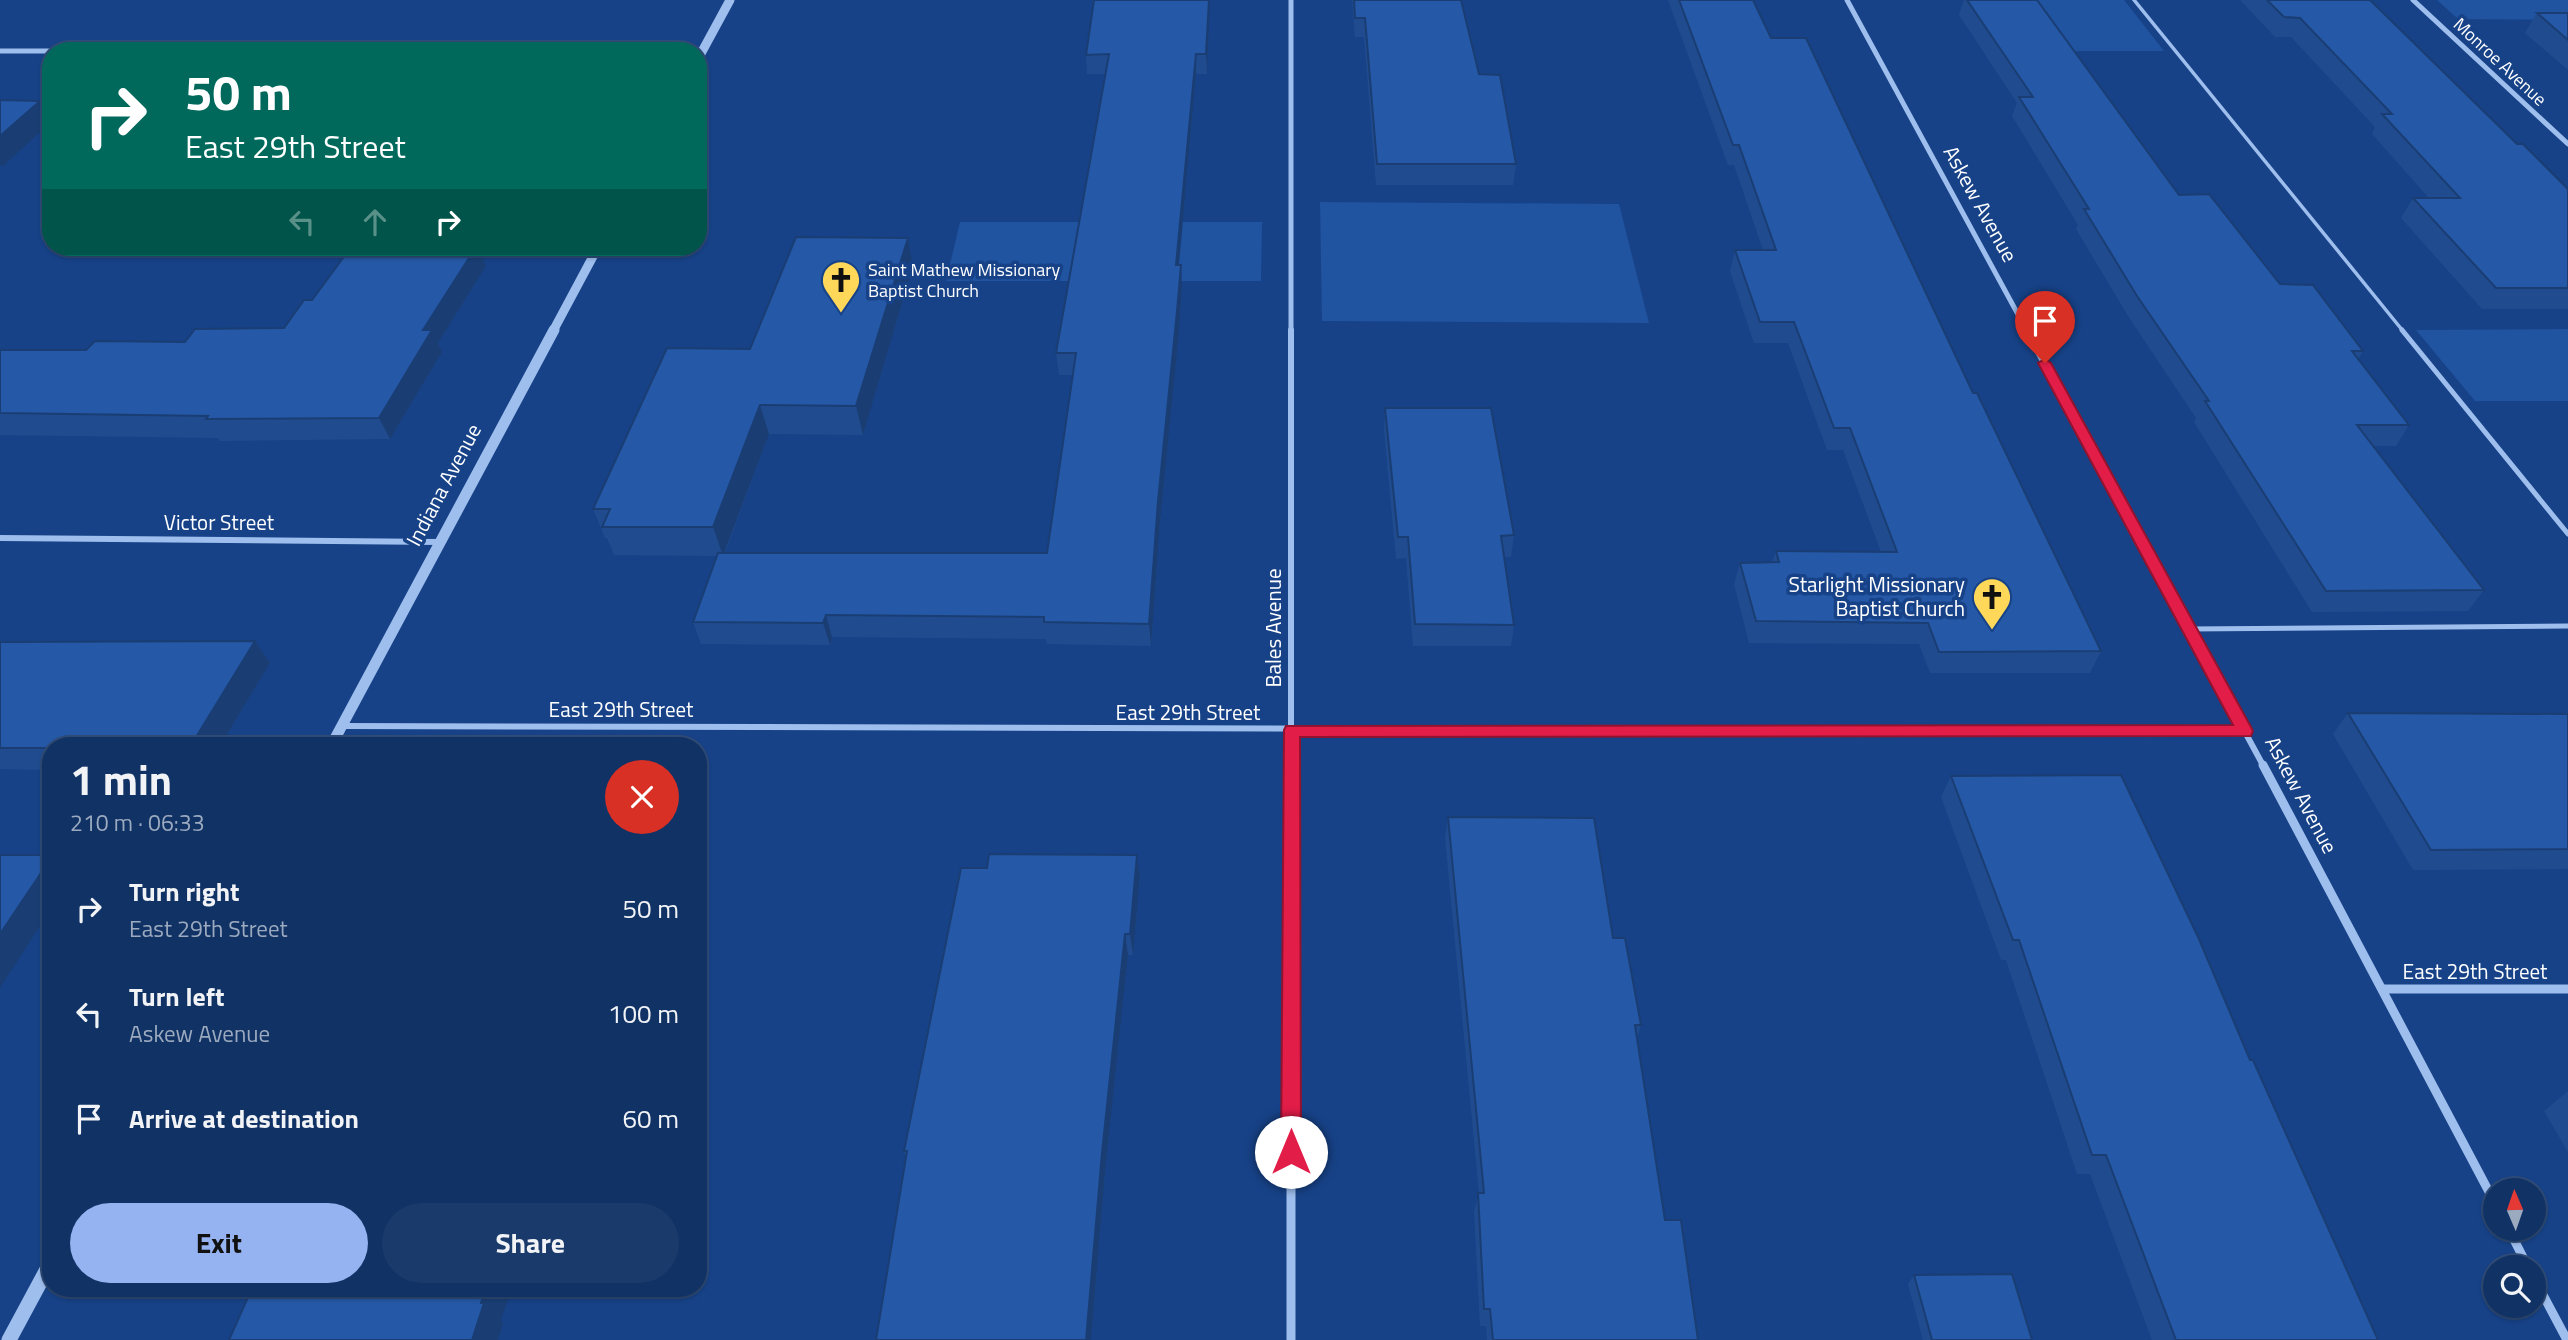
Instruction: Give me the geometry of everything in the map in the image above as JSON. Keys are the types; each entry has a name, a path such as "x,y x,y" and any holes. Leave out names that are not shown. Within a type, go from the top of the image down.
{"street":[{"path":"707,42 730,0"},
{"name":"Bales Avenue","path":"1291,0 1291,1340"},
{"name":"Askew Avenue","path":"1847,0 2245,731 2483,1180"},
{"name":"Monroe Avenue","path":"2413,0 2568,144"},
{"path":"0,51 42,51"},
{"name":"Indiana Avenue","path":"336,737 593,256"},
{"name":"Victor Street","path":"0,538 439,542"},
{"name":"East 29th Street","path":"342,726 2245,731"},
{"name":"East 29th Street","path":"2382,989 2568,989"},
{"path":"9,1340 42,1279"},
{"path":"2546,1301 2567,1340"}],"lane":[{"path":"2134,0 2568,534"},
{"path":"2189,629 2568,626"}],"shaded area":[{"path":"2024,0 2124,0 2164,51 2058,51"},
{"path":"2437,0 2568,0 2568,20 2458,19"},
{"path":"1320,202 1619,204 1649,323 1322,321"},
{"path":"960,222 1262,222 1261,281 946,281"},
{"path":"2568,329 2568,401 2475,401 2416,330"}],"building":[{"path":"1094,0 1209,0 1206,54 1196,54 1176,265 1181,265 1149,624 1044,622 1044,617 826,615 823,623 693,622 718,553 1047,553 1076,353 1056,353 1109,54 1086,55"},
{"path":"1354,0 1461,0 1479,74 1500,75 1516,164 1377,164 1365,18 1355,18"},
{"path":"1679,0 1753,0 1771,38 1806,38 1973,393 1977,393 2101,651 1939,652 1928,623 1756,621 1740,563 1779,562 1776,551 1897,552 1850,428 1834,428 1794,322 1760,322 1735,250 1776,250 1739,145 1733,145"},
{"path":"1967,0 2037,0 2179,195 2209,194 2280,284 2313,285 2363,351 2352,351 2409,425 2357,425 2484,590 2326,591 2205,401 2209,401 2137,296 2084,209 2089,209 2019,97 2033,97"},
{"path":"2267,0 2370,0 2517,144 2523,144 2568,189 2568,288 2496,288 2413,198 2460,198 2382,114 2392,114 2300,18 2284,17"},
{"path":"2537,13 2568,13 2568,40"},
{"path":"0,100 40,101 0,136"},
{"path":"796,237 908,238 856,406 760,405 713,527 602,527 610,509 593,509 667,348 750,349"},
{"path":"344,256 470,256 423,330 432,330 379,418 206,419 208,416 0,413 0,350 86,350 95,341 185,342 195,329 284,328 304,300 312,300"},
{"path":"1385,408 1491,408 1514,535 1501,536 1514,625 1415,624 1408,537 1398,537"},
{"path":"255,641 196,737 42,737 42,748 0,748 0,642"},
{"path":"2348,713 2568,714 2568,849 2431,850"},
{"path":"2121,775 2199,939 2250,1060 2253,1060 2378,1340 2176,1340 2106,1155 2092,1155 2019,940 2013,940 1951,776"},
{"path":"1448,817 1594,818 1613,938 1625,938 1641,1025 1635,1025 1665,1220 1681,1220 1698,1340 1493,1340 1490,1309 1484,1309 1478,1193 1484,1193"},
{"path":"989,854 1137,855 1130,934 1125,934 1086,1340 876,1340 907,1151 904,1151 961,868 987,868"},
{"path":"0,855 42,855 42,871 0,934"},
{"path":"2012,1274 2032,1340 1932,1340 1914,1275"},
{"path":"248,1297 483,1297 481,1303 484,1303 472,1340 229,1340"}],"place":[{"name":"Saint Mathew Missionary Baptist Church","path":"841,314"},
{"name":"Starlight Missionary Baptist Church","path":"1992,631"}],"route":[{"path":"1291,1152 1292,730 2245,731 2045,363"}]}
